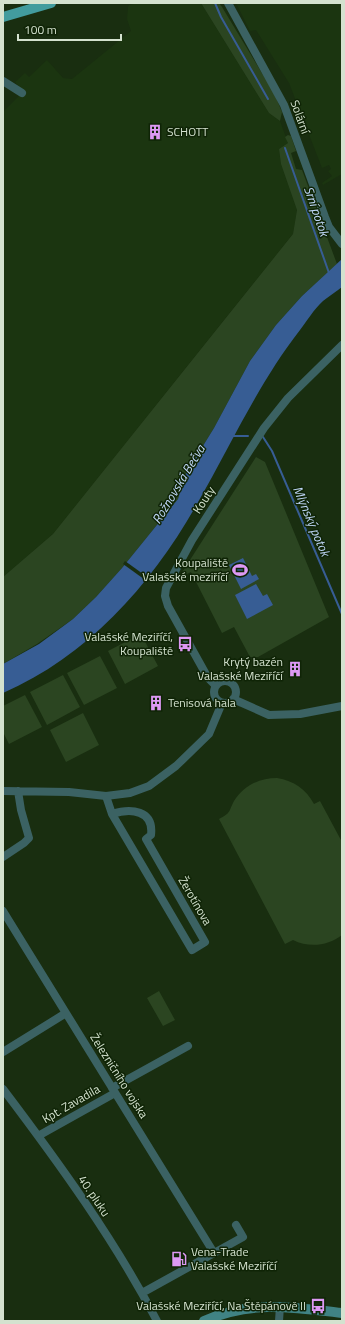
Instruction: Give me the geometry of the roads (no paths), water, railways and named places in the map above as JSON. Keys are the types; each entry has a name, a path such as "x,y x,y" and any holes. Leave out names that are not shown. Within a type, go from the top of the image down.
{"main road":[{"path":"3,17 51,3"}],"street":[{"name":"Solární","path":"228,3 278,94 329,228 341,244"},
{"path":"3,80 22,93"},
{"name":"Kouty","path":"222,702 218,701 214,694 216,686 208,678 168,606 165,596 166,588 192,540 264,428 288,398 342,345"},
{"path":"3,790 106,796 130,793 148,786 176,766 208,734 222,702 226,703 233,699 235,691 231,684 223,682 216,686"},
{"path":"233,699 269,715 300,714 342,706"},
{"path":"3,857 29,838 21,810 18,791"},
{"name":"Žerotínova","path":"106,796 112,814 192,950 205,942 146,839"},
{"path":"112,814 123,811 134,812 147,817 152,826 151,835 146,839 130,843"},
{"name":"Železničního vojska","path":"3,911 214,1253"},
{"path":"3,1052 66,1013"},
{"name":"Kpt. Zavadila","path":"38,1136 188,1046"},
{"name":"40. pluku","path":"3,1089 91,1212 142,1293 157,1321"},
{"path":"142,1293 243,1237 236,1225"},
{"path":"204,1321 244,1308 280,1306 342,1313"},
{"path":"279,1321 280,1306"}],"water":[{"path":"342,259 342,287 323,301 317,308 271,372 197,504 160,562 115,615 90,638 63,659 34,678 3,693 3,664 39,644 73,619 96,597 122,568 178,499 185,475 214,428 250,361 276,325 302,296"},
{"name":"Koupaliště Valašské meziříčí","path":"243,558 252,576 256,574 259,579 241,589 229,565"},
{"path":"256,584 263,596 267,594 273,605 247,619 235,595"}],"waterway":[{"name":"Srní potok","path":"215,3 221,17 268,99"},
{"name":"Srní potok","path":"285,148 329,273"},
{"name":"Mlýnský potok","path":"231,436 248,436"},
{"name":"Mlýnský potok","path":"263,437 272,451 342,614"}],"place":[{"name":"SCHOTT","path":"155,132"},
{"name":"Koupaliště Valašské meziříčí","path":"240,570"},
{"name":"Valašské Meziříčí, Koupaliště","path":"185,644"},
{"name":"Krytý bazén Valašské Meziříčí","path":"295,669"},
{"name":"Tenisová hala","path":"156,703"},
{"name":"Vena-Trade Valašské Meziříčí","path":"179,1259"},
{"name":"Valašské Meziříčí, Na Štěpánově II","path":"318,1306"}],"water label":[{"name":"Rožnovská Bečva","path":"178,484"}]}
